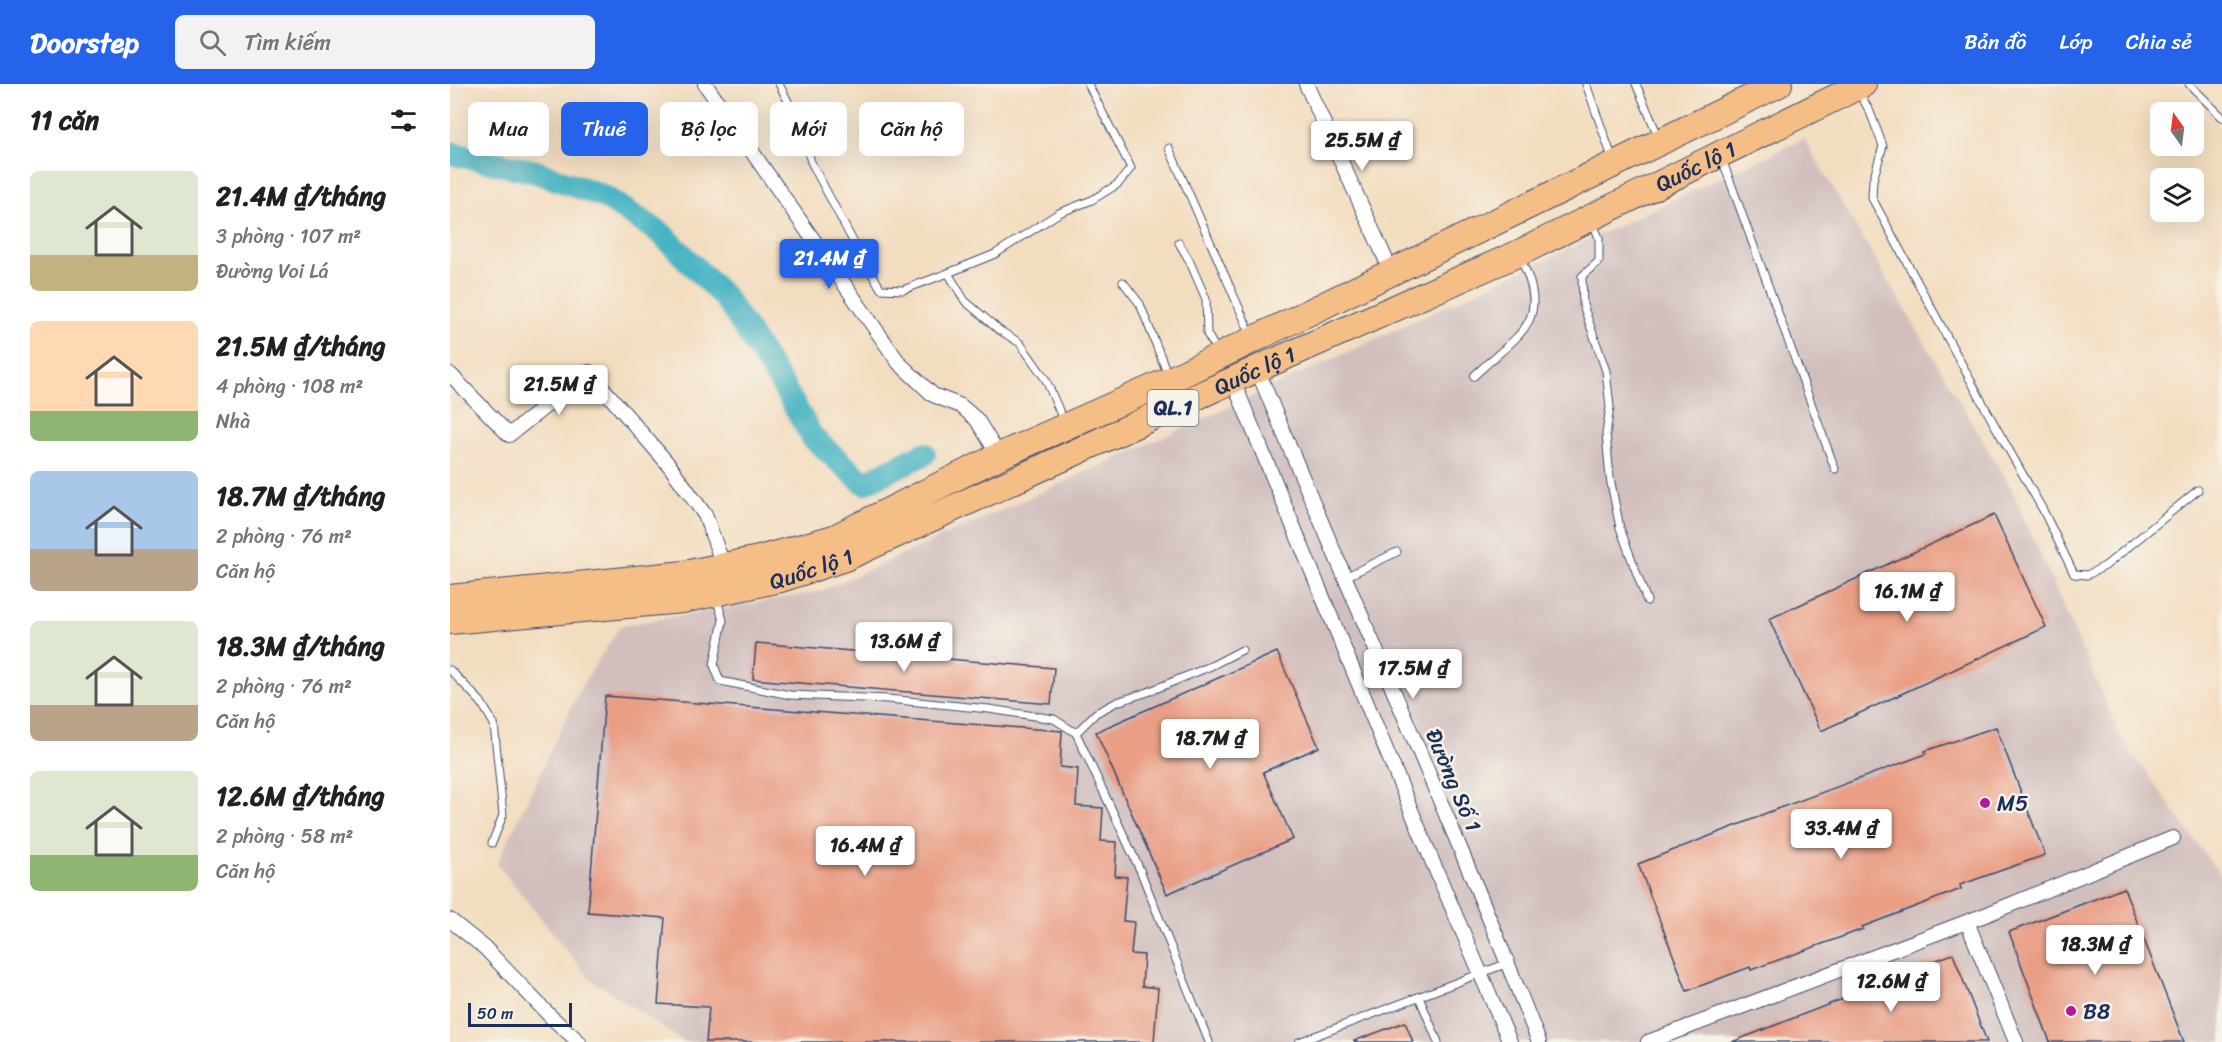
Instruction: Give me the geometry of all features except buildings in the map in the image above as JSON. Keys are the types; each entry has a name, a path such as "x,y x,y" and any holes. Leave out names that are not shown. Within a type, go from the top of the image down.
{"highway":[{"name":"Quốc lộ 1","path":"450,598 684,574 759,559 834,538 999,456 1220,356 1779,84"},
{"name":"Quốc lộ 1","path":"450,621 682,600 781,579 845,558 1257,369 1517,254 1860,86"},
{"path":"1248,342 1257,369"},
{"path":"1220,356 1233,381"}],"street":[{"path":"705,84 899,363 933,395 961,406 978,420 999,456"},
{"path":"1305,84 1392,273"},
{"name":"Đường Số 1","path":"1257,369 1343,578 1483,900 1539,1042"},
{"path":"450,374 509,435 589,372 669,465 705,515 724,567"},
{"path":"1233,381 1428,852 1510,1042"},
{"path":"1648,1042 1967,922 2173,838"},
{"path":"450,920 485,948 551,1017 579,1042"},
{"path":"1967,922 2016,1042"}],"lane":[{"path":"779,84 801,126 812,162 880,289 903,290 995,254 1059,213 1092,200 1118,184 1131,168 1088,84"},
{"path":"1586,84 1614,166"},
{"path":"1636,84 1661,143"},
{"path":"2189,84 2222,117"},
{"path":"1860,86 1883,147 1873,180 1872,198 2043,510 2074,574 2087,575 2105,566 2198,490"},
{"path":"1169,148 1248,342"},
{"path":"1720,154 1835,469"},
{"path":"1591,218 1599,238 1599,261 1582,276 1583,305 1606,371 1610,407 1606,434 1610,478 1620,528 1647,601"},
{"path":"1179,243 1206,299 1208,334 1220,356"},
{"path":"1474,376 1522,333 1532,318 1533,291 1529,277 1517,254"},
{"path":"948,273 965,301 999,330 1020,343 1046,380 1066,427"},
{"path":"1123,282 1140,304 1170,380"},
{"path":"1343,578 1397,552"},
{"path":"715,593 723,620 714,665 720,681 790,695 888,699 989,709 1054,719 1076,733 1140,870 1209,1042"},
{"path":"1076,733 1096,713 1117,702 1211,666 1242,650"},
{"path":"450,670 481,702 494,724 503,815 492,843"},
{"path":"1299,1042 1508,963"},
{"path":"1419,997 1438,1042"}],"shaded area":[{"path":"1804,139 2011,488 2121,737 2222,878 2222,1042 684,1042 589,978 497,864 581,687 620,626 822,591 1206,418"}],"waterway":[{"path":"450,153 536,172 603,196 662,234 725,298 783,386 813,438 864,483 924,454"}],"place":[{"name":"M5","path":"1985,803"},
{"name":"B8","path":"2071,1011"}]}
